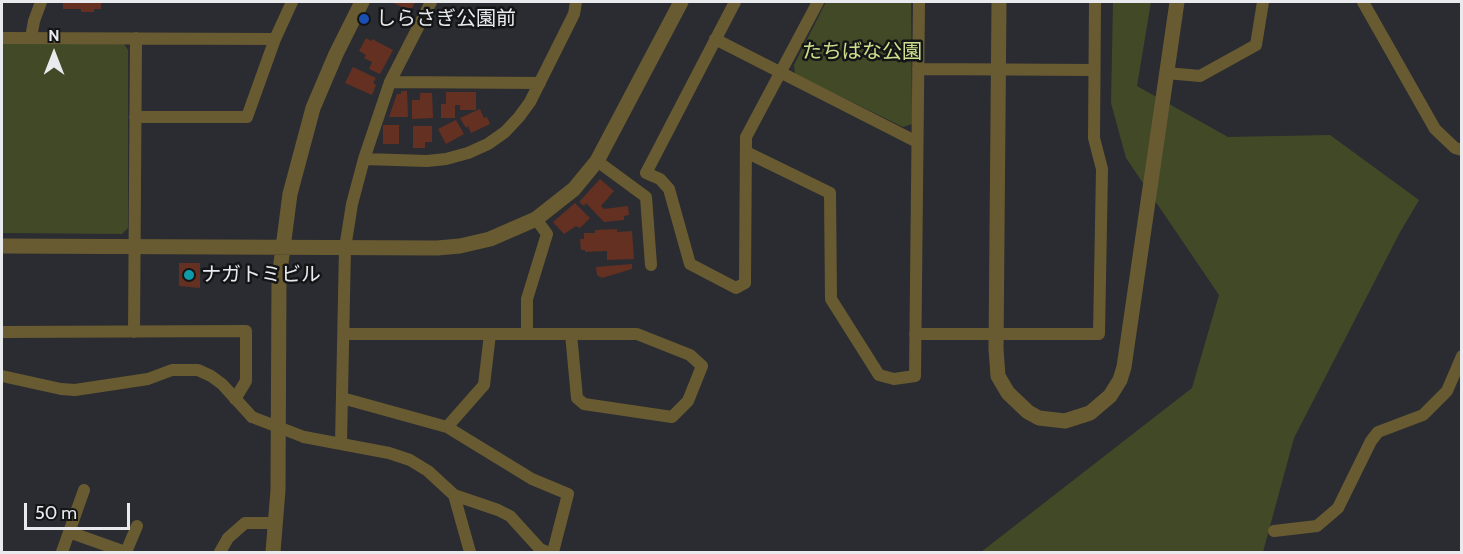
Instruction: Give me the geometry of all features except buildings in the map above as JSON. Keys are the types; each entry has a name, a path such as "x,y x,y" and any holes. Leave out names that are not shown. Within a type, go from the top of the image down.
{"street":[{"path":"31,38 41,2"},
{"path":"135,117 248,117 274,39 292,2"},
{"path":"273,552 278,490 279,278 290,194 313,108 362,2"},
{"path":"341,443 345,248 352,204 364,159 390,82 430,2"},
{"path":"364,159 427,161 447,159 488,144 505,132 519,117 540,83 574,15 576,2"},
{"path":"2,246 437,248 460,246 490,239 536,219 574,189 597,162 681,2"},
{"path":"735,2 646,173 660,179 669,189 690,264 736,288 745,283 746,137 818,2"},
{"path":"746,152 830,192 831,299 879,375 894,379 915,376 919,2"},
{"path":"999,2 996,334 998,376 1002,386 1019,405 1040,418 1065,421 1090,413 1102,405 1116,388 1124,367 1177,2"},
{"path":"915,334 1099,334 1102,169 1094,138 1095,2"},
{"path":"1166,73 1200,76 1256,45 1263,2"},
{"path":"1363,2 1435,129 1455,148 1461,150"},
{"path":"2,38 274,39"},
{"path":"134,332 136,39"},
{"path":"715,39 917,142"},
{"path":"918,69 1094,70"},
{"path":"390,82 540,83"},
{"path":"597,162 646,196 651,265"},
{"path":"526,334 527,299 546,234 536,219"},
{"path":"2,332 246,331 246,381 235,399"},
{"path":"344,334 490,334 526,334 571,334 637,334 690,355 702,366 688,401 672,417 584,404 577,398 571,334"},
{"path":"447,427 484,385 490,334"},
{"path":"1274,531 1317,526 1338,508 1371,441 1378,432 1423,415 1447,391 1461,356"},
{"path":"2,376 75,390 148,379 172,370 198,370 217,380 252,417 304,437 389,453 410,460 428,471 454,495 510,516 540,549 547,552"},
{"path":"342,398 447,427 532,479 568,494 554,552"},
{"path":"62,552 84,490"},
{"path":"454,495 470,552"},
{"path":"220,552 228,538 246,523 276,523"},
{"path":"69,532 125,552 137,526"}],"green space":[{"name":"たちばな公園","path":"826,2 911,2 912,124 903,127 795,74 794,65"},
{"path":"1113,2 1151,2 1137,86 1228,137 1330,135 1419,200 1399,234 1294,438 1263,552 981,552 1192,388 1219,295 1126,158 1111,103"},
{"path":"2,43 124,44 128,50 128,228 122,234 2,233"}],"place":[{"name":"しらさぎ公園前","path":"364,19"},
{"name":"ナガトミビル","path":"189,275"}]}
